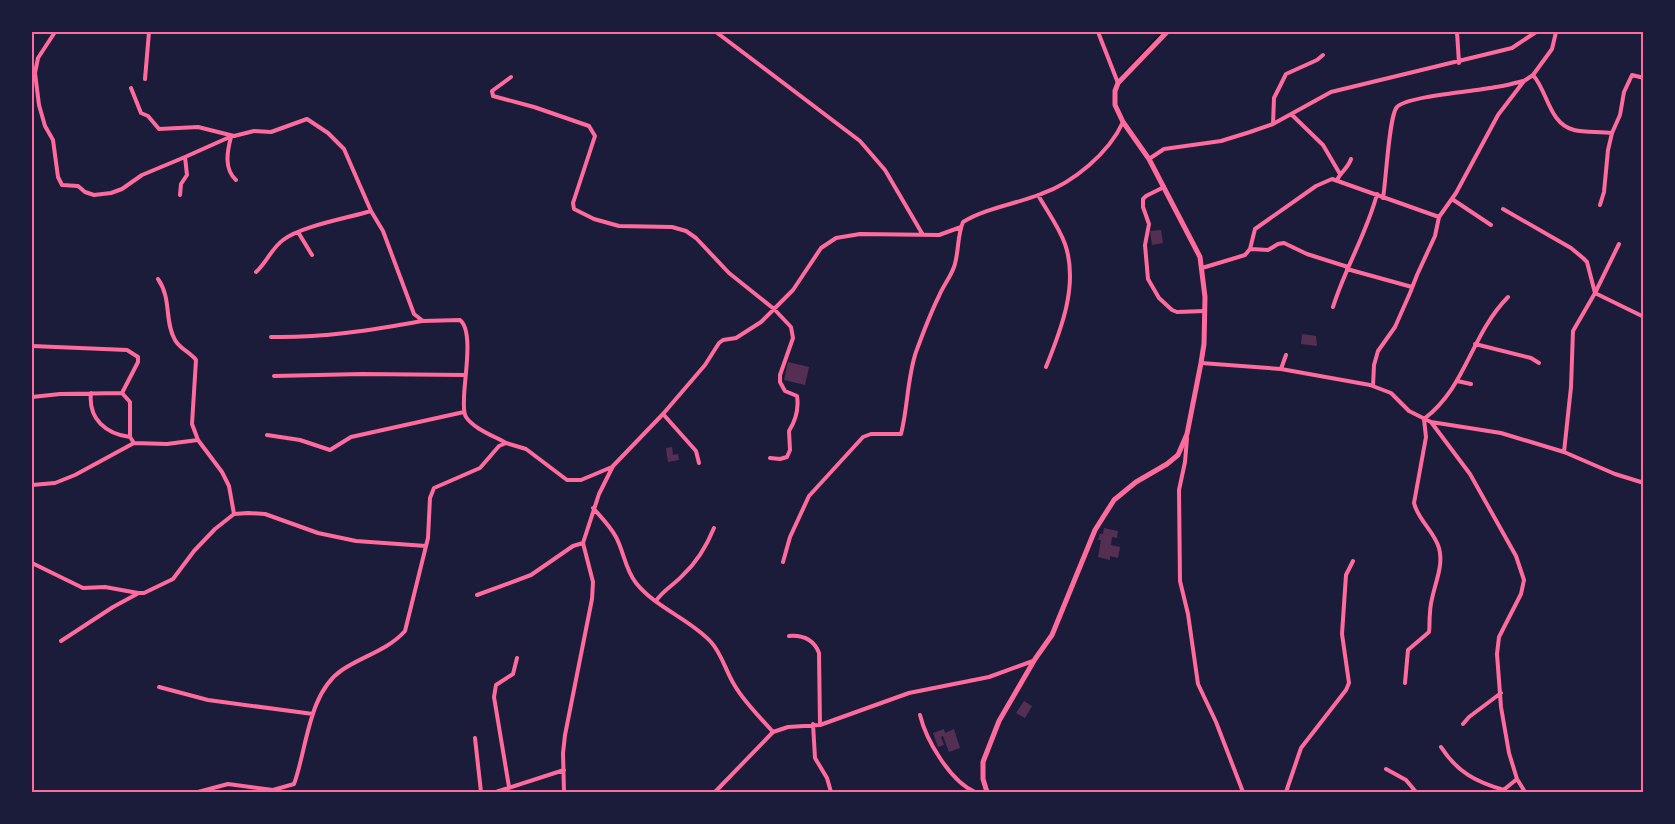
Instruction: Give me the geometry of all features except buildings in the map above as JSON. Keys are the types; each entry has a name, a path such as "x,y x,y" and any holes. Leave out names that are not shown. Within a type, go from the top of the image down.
{"street":[{"path":"55,32 38,58 35,73 39,105 45,126 53,140 58,177 62,185 78,186 94,195 111,193 122,189 142,175 232,136 254,131 271,132 301,120 309,120 328,133 344,149 371,211 383,231 414,314 423,321"},
{"path":"146,79 149,32"},
{"path":"716,32 860,141 885,170 923,235"},
{"path":"1098,32 1118,83"},
{"path":"1167,32 1118,83 1115,91 1115,105 1149,159 1200,257 1205,311 1204,344 1179,490 1180,581 1188,614 1198,684 1216,722 1243,792"},
{"path":"1457,32 1459,63"},
{"path":"1149,159 1164,149 1221,141 1273,124 1331,92 1424,68 1459,63 1512,48 1536,32"},
{"path":"1373,386 1374,364 1378,351 1395,327 1435,236 1439,217 1452,199 1498,115 1552,49 1557,32"},
{"path":"1273,124 1274,98 1286,74 1323,55"},
{"path":"1533,75 1539,82 1560,124 1575,130 1612,133"},
{"path":"1600,205 1604,192 1608,150 1620,115 1624,92 1632,75 1644,78"},
{"path":"511,77 492,91 493,96 534,107 589,126 593,130 595,136 573,203 574,209 594,219 619,226 672,227 686,231 696,238 729,273 774,309 791,327 793,338 780,375 780,382 785,391 797,396 798,405 794,424 789,430 789,454 780,459 770,458"},
{"path":"1383,198 1392,121 1396,107 1401,103 1426,97 1453,95 1524,81"},
{"path":"131,88 141,113 148,116 159,129 211,128 232,136"},
{"path":"1291,114 1323,145 1340,174"},
{"path":"783,562 790,537 809,496 862,437 871,434 901,434 915,355 958,255 963,222 1055,188 1090,164 1110,144 1124,122"},
{"path":"232,136 228,152 229,171 236,180"},
{"path":"180,195 181,184 186,177 185,157"},
{"path":"1337,180 1349,165 1350,159"},
{"path":"1202,268 1245,255 1250,249 1255,229 1324,181 1337,180 1439,217"},
{"path":"1164,187 1146,196 1143,203 1149,224 1145,245 1148,279 1159,298 1172,310 1177,312 1205,311"},
{"path":"1333,307 1377,194"},
{"path":"1038,195 1061,234 1066,246 1069,267 1068,297 1046,367"},
{"path":"1452,199 1491,225"},
{"path":"1503,209 1572,248 1587,262 1595,293 1644,318"},
{"path":"256,272 282,240 298,232 371,211"},
{"path":"564,792 565,735 592,599 593,582 583,543 593,508 613,466 663,414 705,365 719,343 736,338 748,331 793,290 821,248 836,238 860,234 939,235 961,227"},
{"path":"298,232 312,255"},
{"path":"1250,249 1268,250 1284,243 1307,254 1412,287"},
{"path":"1564,452 1571,387 1573,331 1619,244"},
{"path":"158,279 165,289 170,328 175,341 196,360 192,424 198,440 222,472 229,486 234,514"},
{"path":"1424,419 1439,407 1457,381 1494,312 1508,297"},
{"path":"271,337 371,330 423,321 460,320 467,330 464,412 473,424 507,443 526,449 567,480 581,480 613,466"},
{"path":"1475,344 1531,358 1539,363"},
{"path":"32,346 127,350 135,353 138,362 123,393"},
{"path":"1281,369 1287,355"},
{"path":"1201,363 1281,369 1373,386 1391,393 1409,411 1431,422 1501,433 1564,452 1615,474 1644,483"},
{"path":"274,376 465,375"},
{"path":"1457,381 1471,384"},
{"path":"91,393 91,408 105,428 116,435 130,437"},
{"path":"123,393 130,402 130,437 135,443"},
{"path":"32,397 123,393"},
{"path":"267,435 300,440 330,450 351,437 464,412"},
{"path":"663,414 696,451 699,463"},
{"path":"1405,683 1408,650 1429,632 1439,560 1439,550 1433,536 1416,513 1414,503 1426,437 1424,419"},
{"path":"1431,422 1470,474 1516,556 1524,580 1521,594 1497,644 1501,707 1509,753 1517,779 1525,792"},
{"path":"987,792 983,779 986,750 999,721 1033,661 1052,635 1095,530 1114,500 1136,482 1178,455 1187,434"},
{"path":"32,485 55,483 75,476 135,443 167,444 198,440"},
{"path":"198,792 228,784 273,790 294,784 313,714 331,680 341,670 396,642 405,631 426,546 430,498 434,488 480,468 499,447 507,443"},
{"path":"593,508 617,539 627,568 636,583 712,643 735,687 773,732"},
{"path":"32,563 83,588 105,587 144,593 173,579 208,536 234,514 248,513 265,514 318,533 356,541 426,546"},
{"path":"656,601 663,591 683,576 699,556 714,528"},
{"path":"477,595 531,575 573,546 583,543"},
{"path":"1286,792 1301,748 1349,683 1342,634 1346,575 1353,561"},
{"path":"61,641 138,593"},
{"path":"789,636 795,635 811,641 819,653 820,725"},
{"path":"509,788 494,697 496,685 513,674 518,658"},
{"path":"715,792 773,732 788,727 820,725 909,693 989,677 1033,661"},
{"path":"159,687 208,699 313,714"},
{"path":"1463,724 1501,693"},
{"path":"920,715 926,734 938,756 951,772 975,792"},
{"path":"813,724 815,758 827,778 831,792"},
{"path":"475,738 481,792"},
{"path":"1442,747 1453,763 1482,784 1503,791 1517,779"},
{"path":"1386,769 1406,780 1416,792"},
{"path":"496,792 564,770"}],"waterway":[{"path":"1123,74 1162,32"}]}
